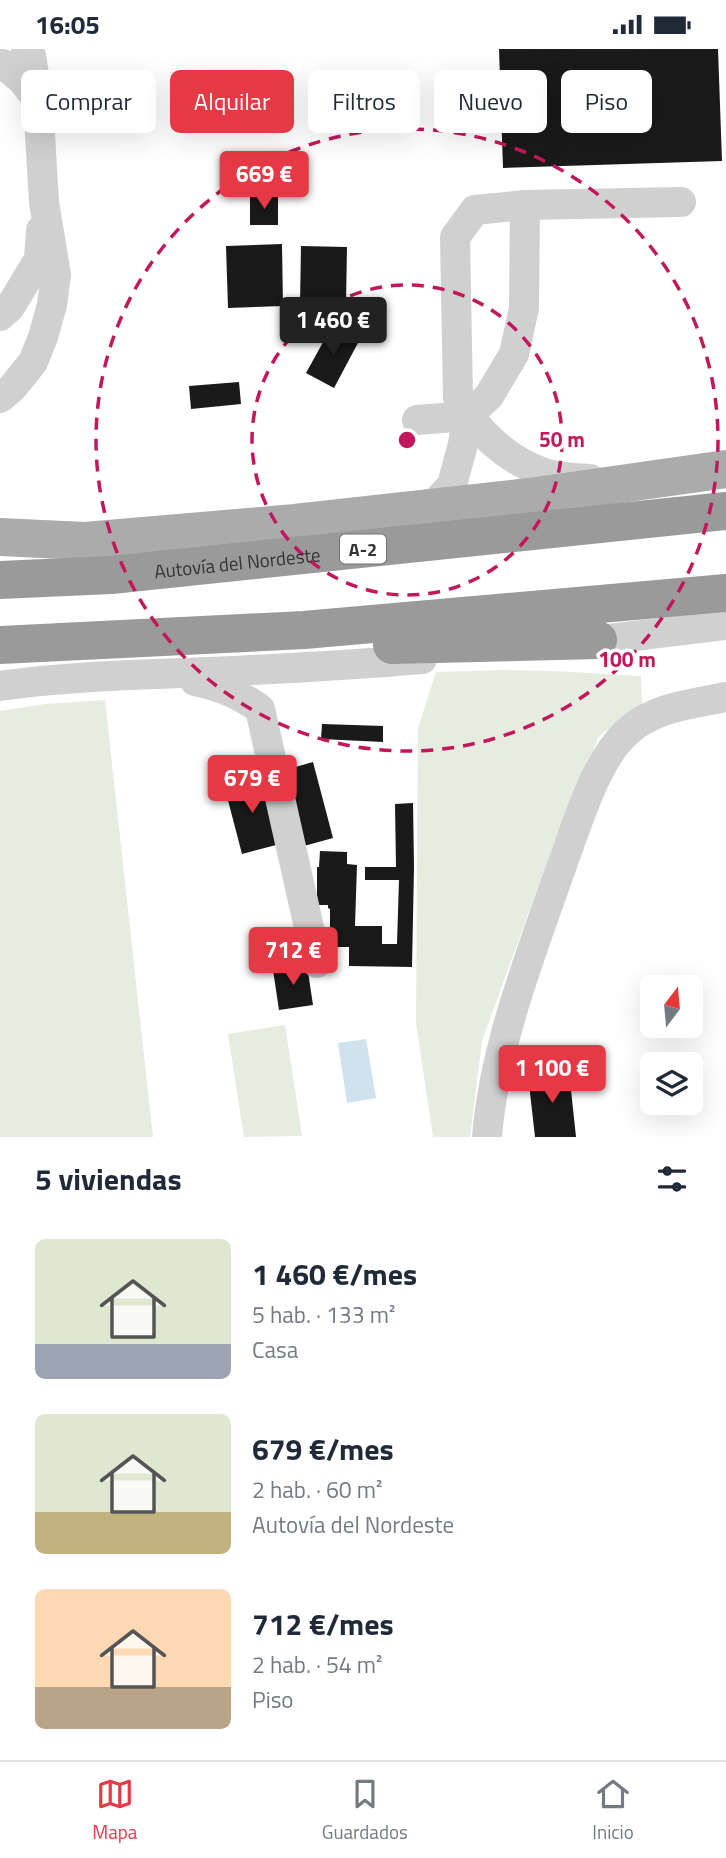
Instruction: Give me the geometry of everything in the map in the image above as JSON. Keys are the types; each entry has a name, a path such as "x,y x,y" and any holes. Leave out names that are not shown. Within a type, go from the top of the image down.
{"highway":[{"name":"Autovía del Nordeste","path":"0,580 111,575 726,511"},
{"path":"0,645 303,630 726,593"},
{"path":"303,630 377,645 598,640"}],"main road":[{"path":"0,537 85,541 295,523 430,509 726,469"}],"lane":[{"path":"26,49 31,55 33,70"},
{"path":"0,64 21,79"},
{"path":"0,398 33,362 52,305 56,275 44,202 40,133"},
{"path":"0,316 10,307 39,259 44,202"},
{"path":"639,482 544,474 513,459 468,416 458,398 455,237 475,210 525,205 681,202"},
{"path":"430,509 452,485 468,416 489,396 514,354 524,308 525,205"},
{"path":"417,420 468,416"},
{"path":"0,686 37,681 257,670 489,654 726,625"},
{"path":"260,709 268,694 292,684 352,674 401,661"},
{"path":"164,674 243,696 260,709 317,963"},
{"path":"487,1137 498,1067 522,982 595,780 614,747 644,719 663,711 726,697"}],"shaded area":[{"path":"504,670 641,676 642,705 599,736 553,846 482,1041 470,1137 433,1137 416,1023 418,728 436,672"},
{"path":"105,700 153,1137 0,1137 0,711 45,704"},
{"path":"285,1025 302,1136 244,1137 228,1034"}],"water":[{"path":"366,1039 376,1098 347,1103 338,1043"}],"building":[{"path":"499,49 718,49 722,161 503,168 502,133 547,133 547,70 500,70"},
{"path":"250,196 278,197 278,225 250,225"},
{"path":"282,244 283,306 228,308 226,246"},
{"path":"301,246 347,247 346,304 300,303"},
{"path":"332,326 359,341 334,388 306,373"},
{"path":"239,382 241,404 191,409 189,386"},
{"path":"322,724 383,726 383,742 321,739"},
{"path":"313,762 333,838 304,846 285,770"},
{"path":"261,775 280,844 242,854 224,785"},
{"path":"413,803 412,967 349,966 349,947 330,947 328,905 317,905 317,867 320,851 347,852 347,864 357,865 355,926 382,926 382,944 397,944 399,880 365,880 365,867 396,867 395,804"},
{"path":"307,965 313,1005 279,1010 273,970"},
{"path":"569,1071 576,1137 535,1137 528,1075"}]}
